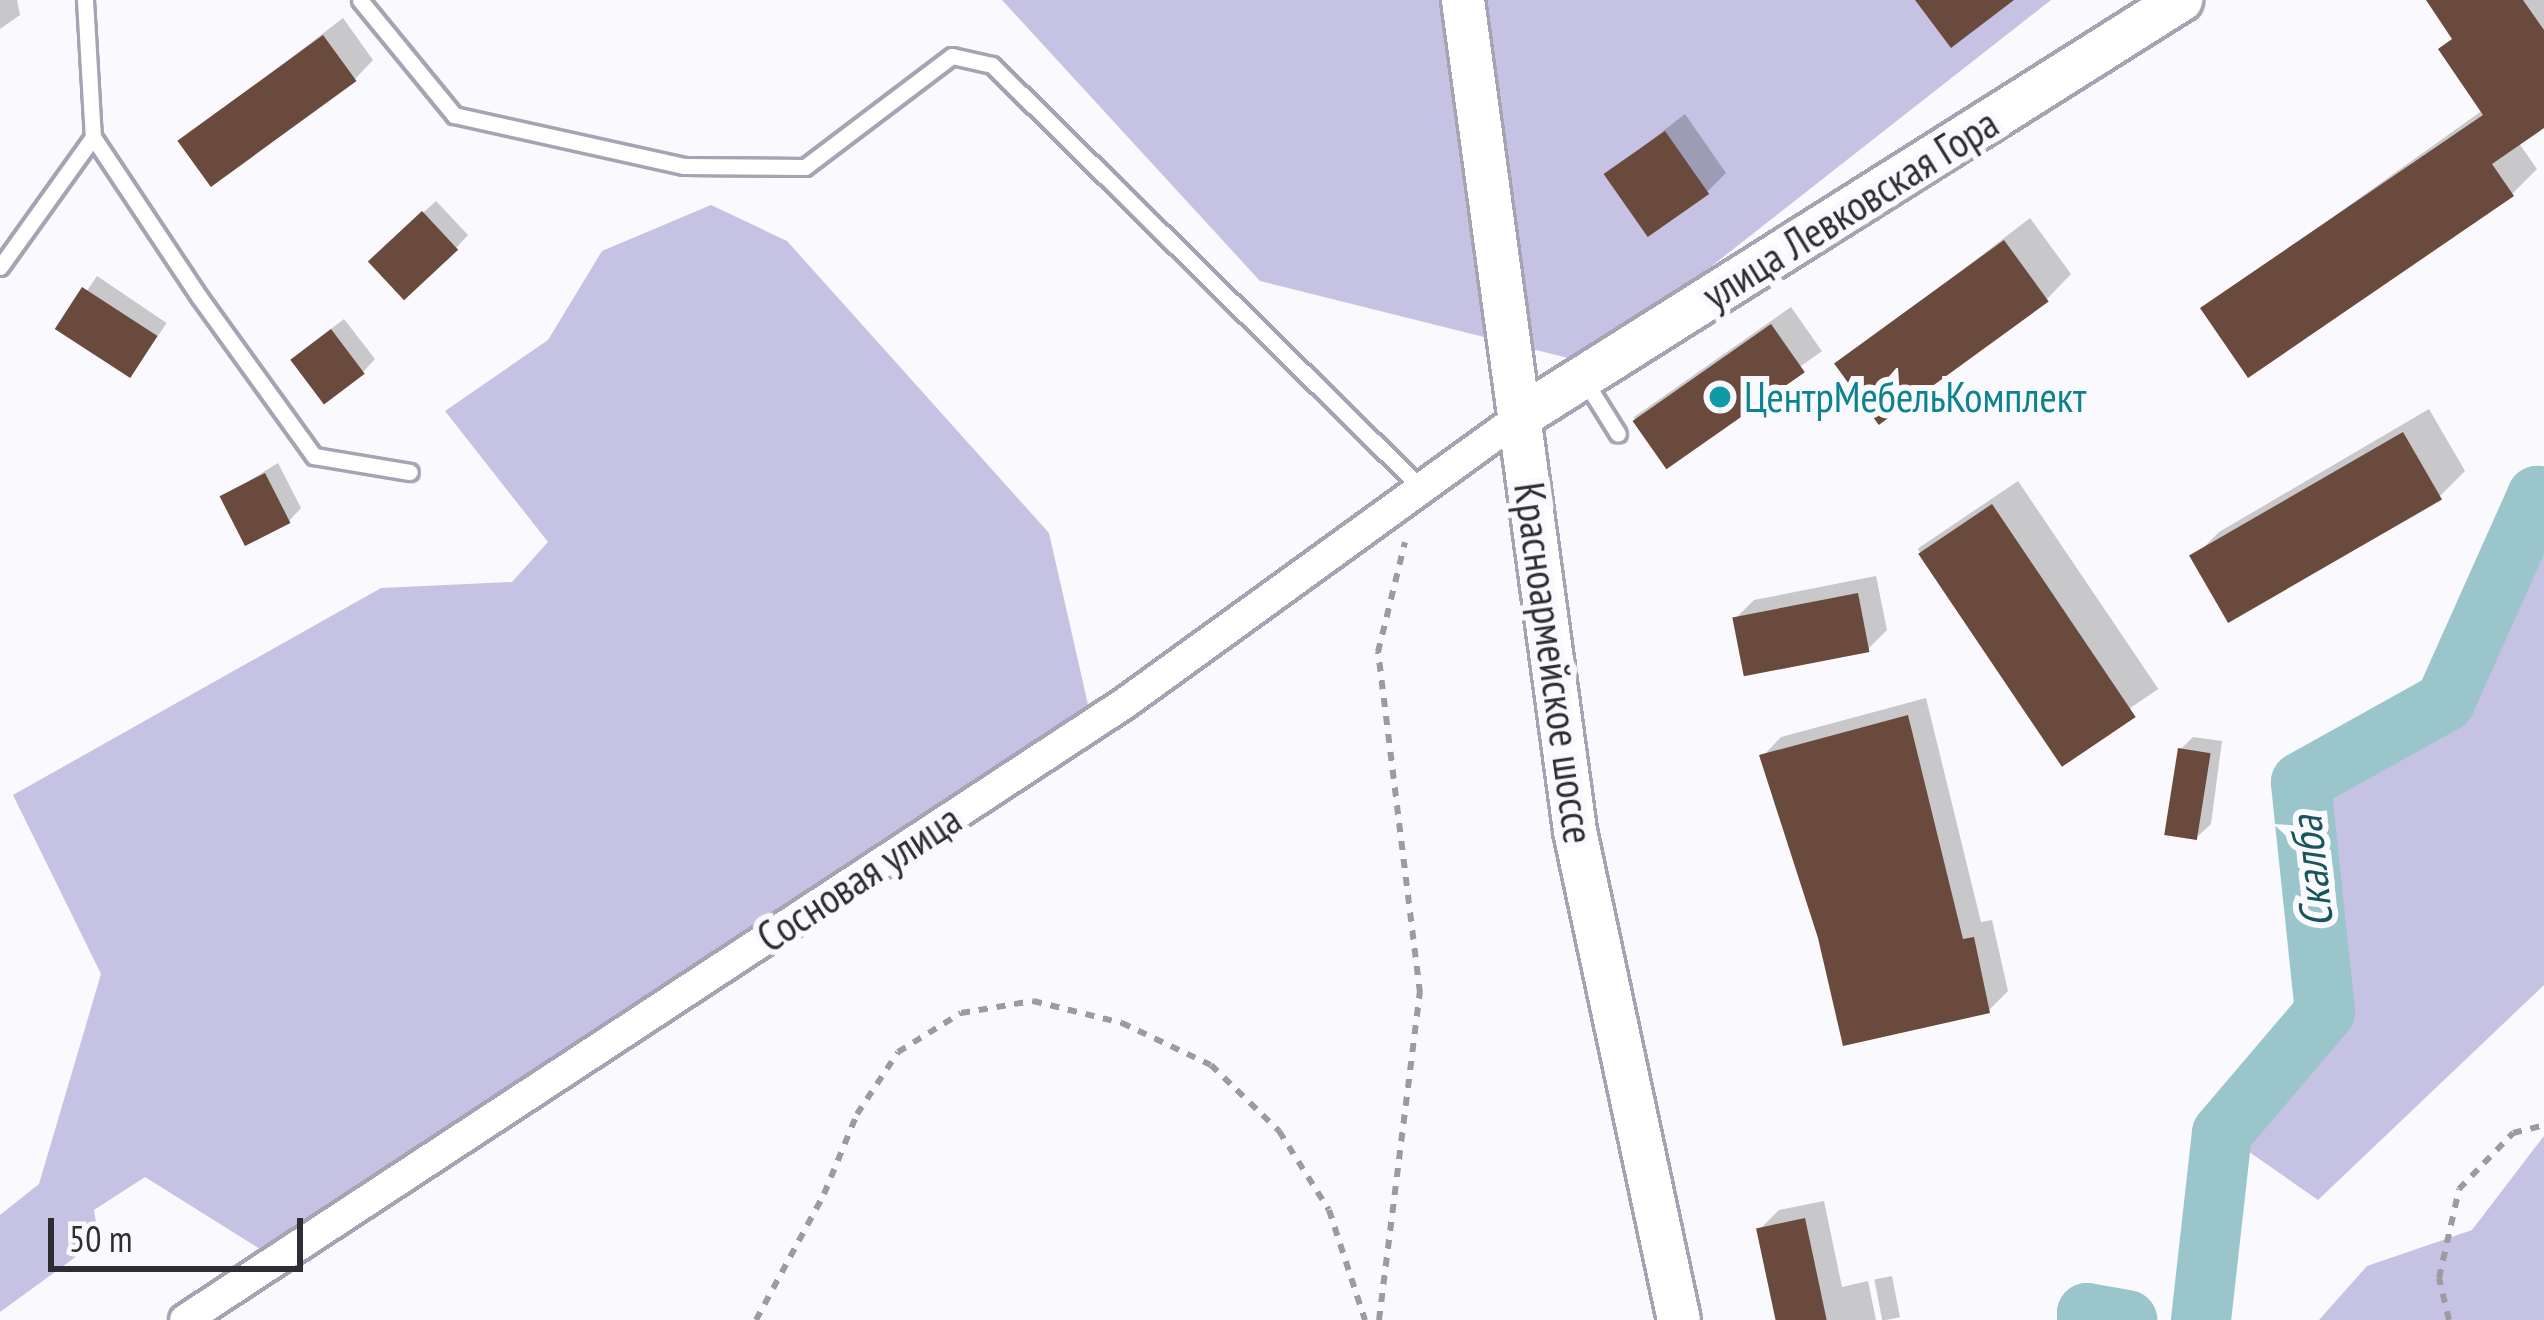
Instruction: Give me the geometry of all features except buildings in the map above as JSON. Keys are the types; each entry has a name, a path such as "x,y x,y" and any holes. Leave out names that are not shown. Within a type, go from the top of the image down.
{"main road":[{"name":"Красноармейское шоссе","path":"1463,0 1576,831 1678,1320"},
{"name":"улица Левковская Гора","path":"1520,417 2181,0"}],"street":[{"name":"Сосновая улица","path":"185,1320 1125,703 1520,417"}],"lane":[{"path":"85,0 93,137 314,455 410,472"},
{"path":"360,0 454,115 684,166 806,167 952,56 992,64 1419,486"},
{"path":"0,267 93,137"},
{"path":"1583,377 1618,434"}],"path":[{"path":"1379,1320 1420,993 1378,652 1419,486"},
{"path":"756,1320 824,1194 857,1114 898,1052 962,1013 1033,1001 1122,1023 1211,1065 1279,1131 1329,1210 1365,1320"},
{"path":"2450,1320 2439,1278 2459,1189 2513,1133 2544,1125"}],"shaded area":[{"path":"1002,0 2051,0 1588,363 1260,281"},
{"path":"711,205 787,241 1049,533 1089,709 263,1251 145,1177 94,1210 99,1240 0,1312 0,1215 39,1184 101,974 13,795 381,588 512,582 548,542 445,411 548,340 602,251"},
{"path":"2537,496 2544,497 2544,985 2318,1200 2222,1133 2325,1012 2301,782 2445,702"},
{"path":"2544,1136 2544,1320 2319,1320 2367,1266 2472,1230"}],"waterway":[{"name":"Скалба","path":"2201,1320 2222,1133 2325,1012 2301,782 2445,702 2537,496 2544,497"},
{"name":"Скалба","path":"2087,1320 2087,1313 2127,1320"}],"place":[{"name":"ЦентрМебельКомплект","path":"1720,397"}]}
